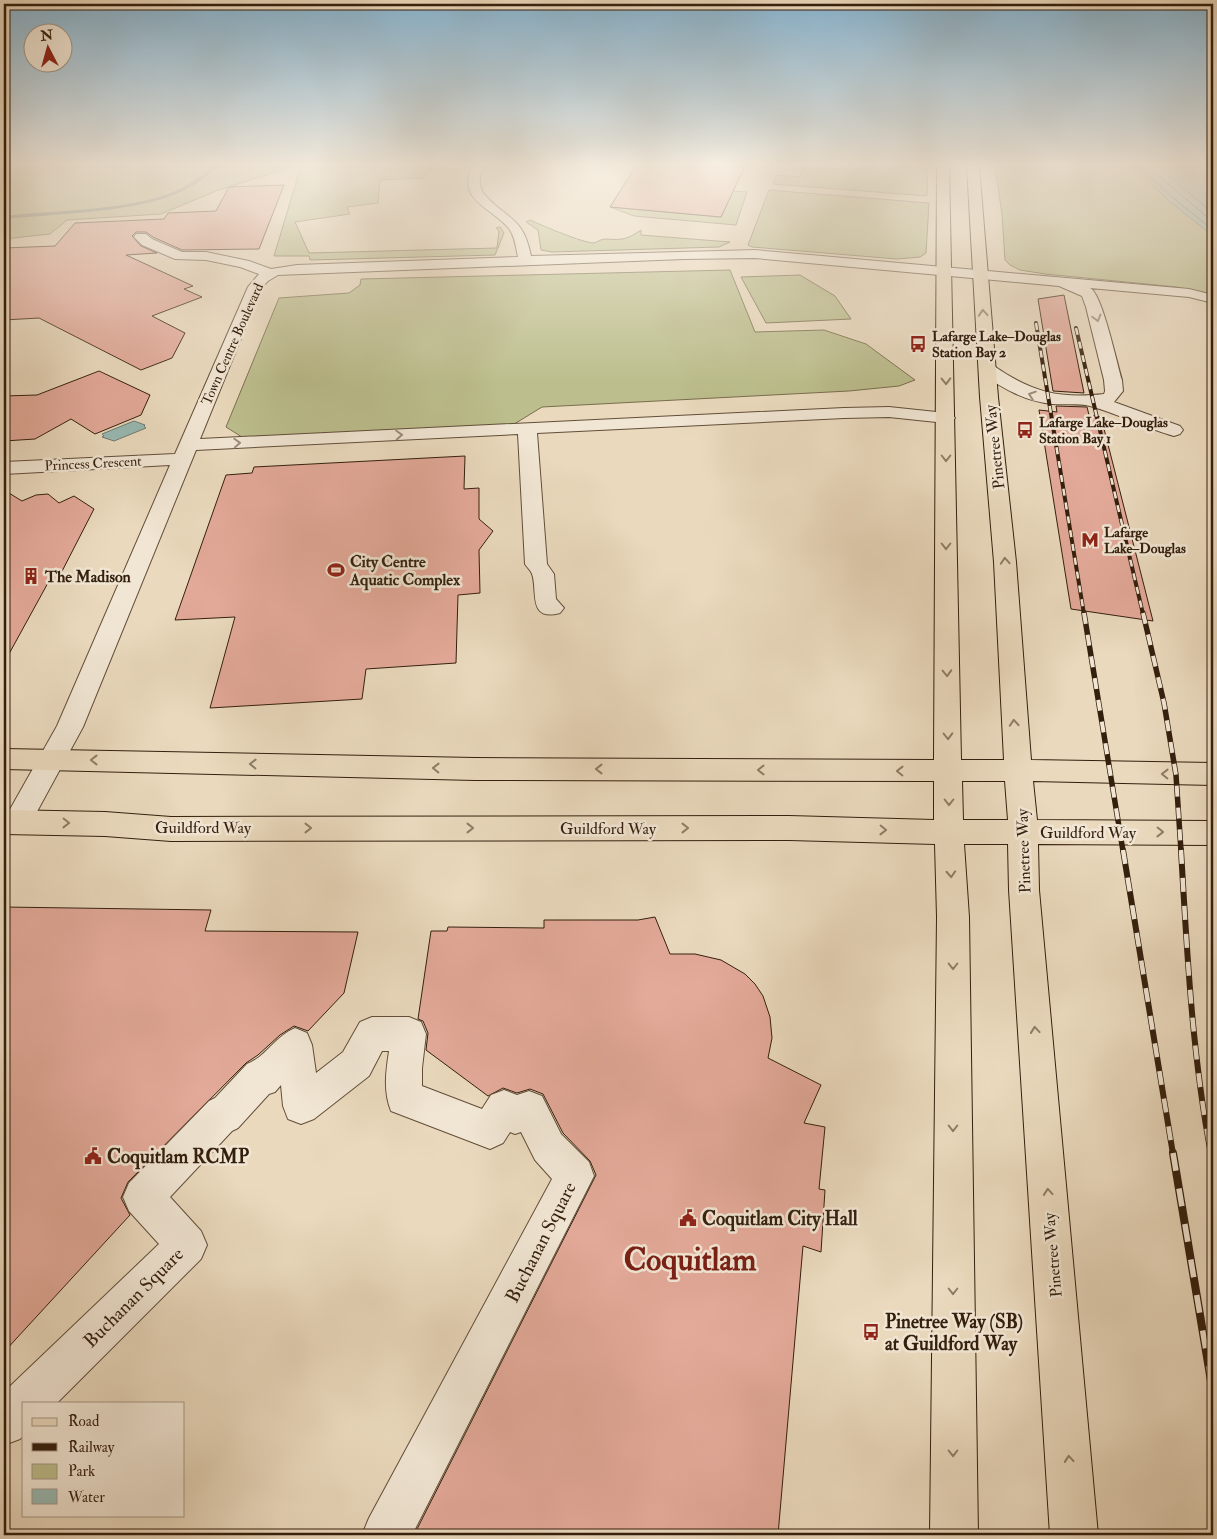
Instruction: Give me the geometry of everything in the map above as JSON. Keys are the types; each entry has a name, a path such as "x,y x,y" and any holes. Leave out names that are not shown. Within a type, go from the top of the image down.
{"main road":[{"path":"944,238 948,772 953,917 954,1535"},
{"name":"Pinetree Way","path":"977,238 1006,562 1023,832 1025,907 1074,1535"},
{"path":"4,758 475,769 1213,774"},
{"name":"Guildford Way","path":"10,822 105,824 171,829 789,828 949,832 1213,833"}],"street":[{"path":"142,238 147,242 180,256 206,256 244,264 270,273"},
{"path":"518,238 524,253 524,260"},
{"name":"Town Centre Boulevard","path":"10,822 52,760 75,714 254,288 259,280 270,273 297,268 693,254 755,254 1051,280"},
{"path":"1051,280 1190,293 1213,299"},
{"path":"988,370 1010,386 1037,398 1104,400 1110,398 1114,392 1113,380 1094,307 1088,293 1051,280"},
{"path":"1086,400 1129,412 1174,430"},
{"name":"Princess Crescent","path":"4,468 185,452 527,429 844,413 889,412 946,418"},
{"path":"527,429 536,564 543,574 545,600 552,608"},
{"name":"Buchanan Square","path":"25,1402 187,1246 142,1197 222,1114 225,1115 260,1077 262,1079 295,1045 301,1106 356,1064 372,1034 410,1034 404,1068 404,1098 490,1130 504,1108 515,1116 529,1109 548,1146 575,1176 386,1535"},
{"name":"Buchanan Square","path":"4,1423 22,1405"}],"green space":[{"path":"279,238 302,238 309,253 497,248 498,238 502,238 495,255 310,260 309,256 274,256"},
{"path":"539,238 575,238 594,243 603,239 627,238 677,238 730,242 719,247 552,252 541,250"},
{"path":"751,238 927,238 926,253 920,257 897,259 752,247 748,245"},
{"path":"1004,238 1213,238 1213,294 1177,287 1020,270 1005,260"},
{"path":"730,270 755,332 824,330 866,344 915,380 899,386 849,391 542,407 511,426 242,437 226,427 279,298 349,293 360,285 361,279"},
{"path":"800,275 835,296 851,319 766,323 741,277"}],"water":[{"path":"134,421 145,425 146,428 114,441 102,437 104,436 102,434"}],"building":[{"path":"62,238 134,238 141,246 157,253 126,255 193,286 184,289 202,297 152,316 185,333 172,358 141,370 39,318 4,320 4,248 55,246"},
{"path":"155,238 263,238 259,249 182,250"},
{"path":"1064,295 1084,393 1053,391 1038,299"},
{"path":"99,371 150,395 141,415 95,434 71,419 35,439 4,441 4,396 37,395"},
{"path":"1056,406 1087,407 1089,415 1101,417 1153,621 1071,609 1039,410 1057,412"},
{"name":"City Centre Aquatic Complex","path":"465,456 464,489 479,488 479,519 493,531 479,550 480,593 458,595 456,663 366,669 362,699 210,708 235,617 175,620 226,475 252,473 254,467"},
{"name":"The Madison","path":"4,490 22,501 36,495 48,494 59,503 74,496 94,509 57,581 49,581 4,663"},
{"name":"Coquitlam RCMP","path":"4,907 211,910 205,931 358,932 344,993 308,1031 294,1026 246,1063 128,1182 121,1198 130,1215 4,1352"},
{"name":"Coquitlam City Hall","path":"655,917 670,954 695,954 721,960 745,974 755,984 763,996 770,1017 772,1038 768,1058 821,1085 804,1123 825,1127 819,1189 825,1190 821,1252 803,1246 778,1535 414,1535 596,1175 590,1161 563,1133 543,1094 530,1089 517,1093 503,1088 488,1096 426,1050 428,1033 423,1021 418,1019 431,931 447,931 448,927 544,928 544,920 638,920"}],"railway":[{"path":"1036,323 1084,614"},
{"path":"1076,328 1143,614"},
{"path":"1084,613 1123,851"},
{"path":"1143,613 1164,703 1176,775 1181,851"},
{"path":"1123,850 1173,1154"},
{"path":"1181,850 1195,1041 1211,1154"},
{"path":"1173,1153 1213,1393"},
{"path":"1211,1153 1213,1163"}],"place":[{"name":"Lafarge Lake–Douglas Station Bay 2","path":"918,344"},
{"name":"Lafarge Lake–Douglas Station Bay 1","path":"1025,430"},
{"name":"Lafarge Lake–Douglas","path":"1090,540"},
{"name":"City Centre Aquatic Complex","path":"336,570"},
{"name":"The Madison","path":"31,576"},
{"name":"Coquitlam RCMP","path":"93,1156"},
{"name":"Coquitlam City Hall","path":"688,1218"},
{"name":"Pinetree Way (SB) at Guildford Way","path":"871,1332"}],"district":[{"name":"Coquitlam","path":"690,1259"}]}
